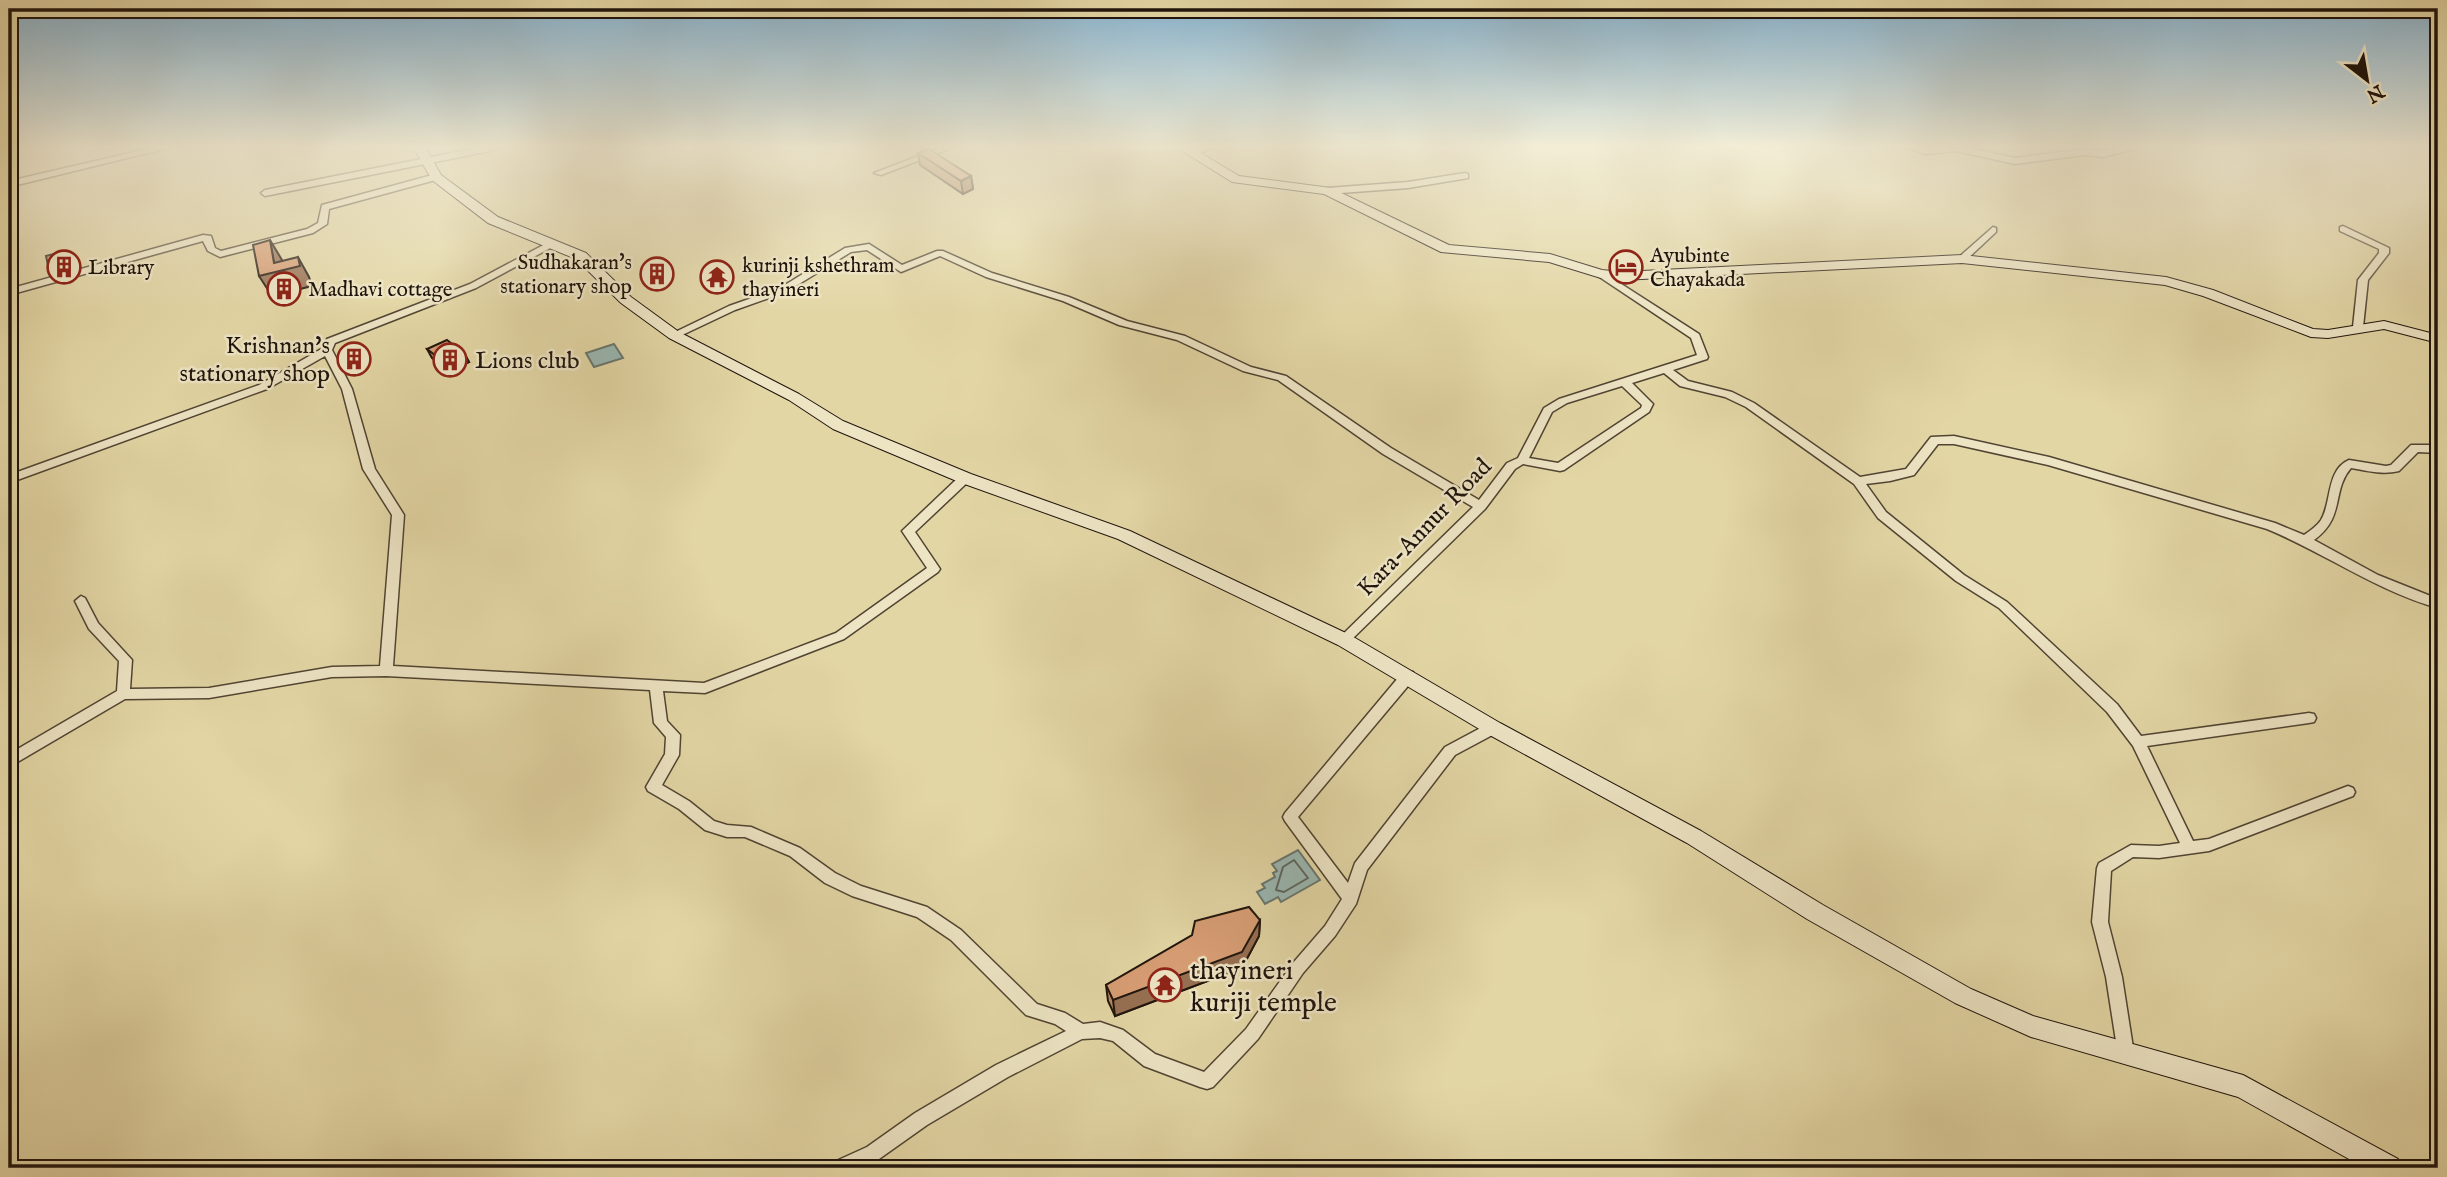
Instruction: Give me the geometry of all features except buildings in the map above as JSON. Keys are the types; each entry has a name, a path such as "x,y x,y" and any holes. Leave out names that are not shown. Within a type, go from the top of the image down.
{"main road":[{"path":"470,202 493,219 581,256 626,300 674,335 794,397 838,425 965,478 1124,535 1344,640 1493,728 1694,837 1815,912 1963,996 2031,1026 2243,1087 2389,1168"},
{"path":"1349,202 1446,249 1550,258 1601,274 1622,276 1962,259 2166,281 2208,293 2311,333 2328,334 2358,327 2401,327 2438,339"}],"street":[{"path":"9,292 202,238 208,238 211,249 220,254 310,231 322,224 325,207 344,202"},
{"path":"2343,229 2384,248 2384,253 2363,280 2358,327"},
{"path":"1962,259 1993,230"},
{"path":"9,479 263,387 327,350 331,341 473,286 551,244"},
{"path":"674,335 732,308 783,290 848,250 869,247 901,269 940,253 1020,286 1085,306 1123,323 1181,338 1247,369 1282,378 1387,451 1481,506"},
{"path":"1522,460 1548,410 1563,401 1703,357 1695,336 1616,287 1601,274"},
{"path":"327,350 348,389 369,469 398,515 386,671"},
{"path":"1667,370 1684,384 1728,394 1750,405 1858,481 1882,515 1960,578 2003,606 2112,708 2138,743 2189,847"},
{"name":"Kara-Annur Road","path":"1344,640 1481,506 1511,466 1522,460 1560,467 1644,410 1648,404 1624,382"},
{"path":"1858,481 1890,477 1910,471 1935,440 1947,439 2108,476 2271,526 2305,540 2374,578 2438,604"},
{"path":"2305,540 2325,525 2334,506 2340,473 2349,464 2386,470 2395,468 2415,448 2438,449"},
{"path":"9,761 123,694 209,693 332,672 386,671 705,688 840,636 934,569 908,531 965,478"},
{"path":"81,601 93,626 126,660 123,694"},
{"path":"1351,899 1290,817 1408,676"},
{"path":"656,685 661,723 673,735 672,755 653,787 684,805 710,826 727,831 746,831 795,852 839,883 922,912 956,935 1032,1010 1059,1018 1081,1032"},
{"path":"2138,743 2309,718"},
{"path":"840,1168 873,1153 921,1119 1002,1071 1081,1032 1100,1030 1118,1035 1150,1060 1207,1081 1252,1034 1351,899 1360,867 1450,751 1493,728"},
{"path":"2126,1054 2114,978 2100,922 2104,868 2131,851 2159,852 2209,845 2348,792"}],"water":[{"path":"614,344 623,358 594,367 586,353"},
{"path":"1298,850 1320,880 1281,902 1278,897 1265,904 1257,892 1265,888 1262,884 1275,877 1273,873 1277,871 1272,864"}],"place":[{"name":"Library","path":"64,267"},
{"name":"Ayubinte Chayakada","path":"1626,267"},
{"name":"Sudhakaran's stationary shop","path":"657,274"},
{"name":"kurinji kshethram thayineri","path":"717,277"},
{"name":"Madhavi cottage","path":"284,289"},
{"name":"Krishnan's stationary shop","path":"354,359"},
{"name":"Lions club","path":"450,360"},
{"name":"thayineri kuriji temple","path":"1165,985"}]}
